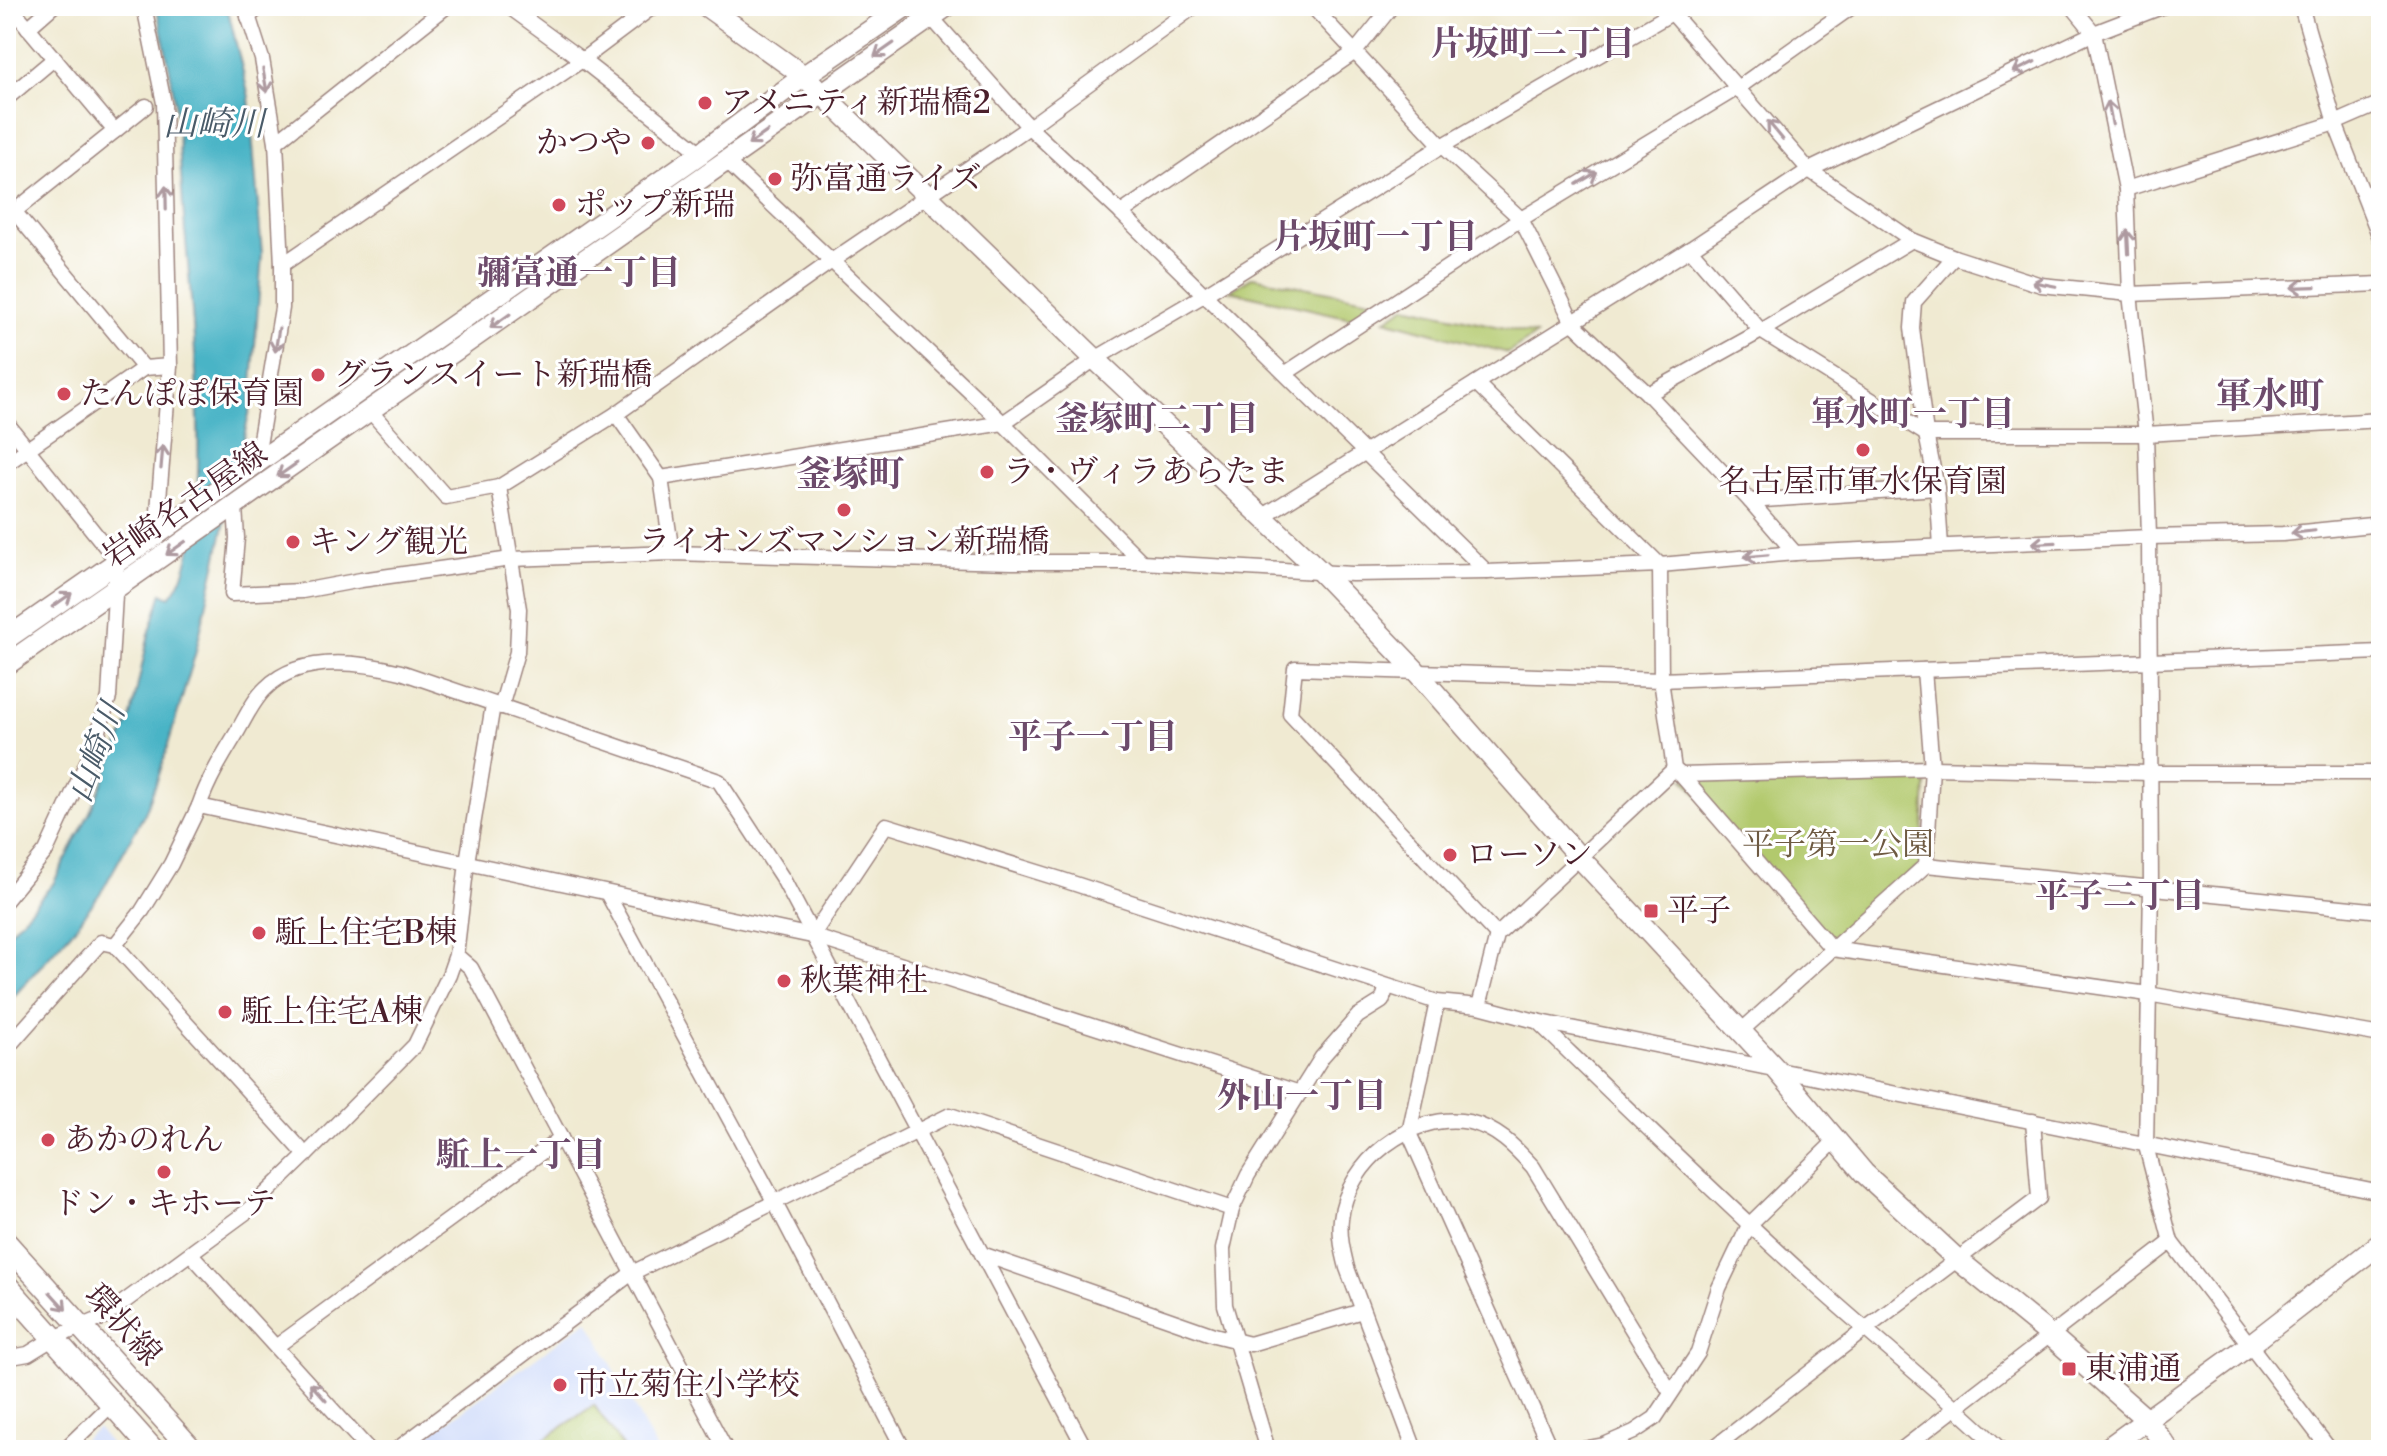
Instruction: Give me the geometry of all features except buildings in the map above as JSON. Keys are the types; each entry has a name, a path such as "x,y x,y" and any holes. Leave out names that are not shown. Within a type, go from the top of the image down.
{"main road":[{"name":"環状線","path":"6,1243 192,1450"},
{"name":"環状線","path":"6,1285 153,1450"}],"street":[{"path":"10,6 115,131"},
{"path":"28,28 53,6"},
{"path":"144,6 164,103 170,366 156,535"},
{"path":"255,464 282,308 276,142 262,59 247,12 261,6"},
{"path":"276,142 447,6"},
{"path":"508,6 701,153"},
{"path":"282,265 582,60 654,6"},
{"path":"706,6 804,76 1095,359 1321,572 1415,670 1579,857 1776,1069 1864,1173 1958,1260 2146,1419 2169,1450"},
{"name":"岩崎名古屋線","path":"6,639 701,153 905,6"},
{"path":"371,412 446,497 499,487 616,414 833,260 1029,127 1195,6"},
{"path":"1312,6 1442,146 1521,219 1573,323 1648,394 1795,553"},
{"path":"1121,213 1355,52 1392,6"},
{"path":"1286,373 1521,219 1739,87 1853,6"},
{"path":"2072,6 2094,33 2126,189 2130,294 2146,434 2151,888 2146,1146 2171,1242 2330,1450"},
{"path":"1262,517 1690,249 1809,170 2094,33 2164,6"},
{"path":"2301,6 2335,123 2381,240"},
{"path":"661,478 1003,423 1095,359 1672,8 1809,170 1912,240 1954,257 2041,285 2130,294 2381,284"},
{"path":"939,12 1029,127 1286,373 1487,572"},
{"name":"岩崎名古屋線","path":"6,665 939,12"},
{"path":"6,99 55,58"},
{"path":"2126,189 2335,123 2381,103"},
{"path":"144,368 10,214 146,106"},
{"path":"726,161 1003,423 1142,562"},
{"path":"1648,394 1761,331 1912,240"},
{"path":"1690,249 1761,331 1926,434 2146,434 2381,420"},
{"path":"1941,546 1937,488 1926,434 1912,328 1914,302 1954,257"},
{"path":"6,464 144,368 170,366"},
{"path":"1476,383 1660,565 1661,680 1677,772 1832,949 2148,994 2381,1035"},
{"path":"616,414 661,478 672,553"},
{"path":"6,422 117,561 109,697 94,747 46,851 6,900"},
{"path":"6,1358 28,1354 54,1338 102,1318 249,1210 415,1045 456,955 467,862 497,706 513,669 518,638 519,609 499,487"},
{"path":"1750,501 1937,488"},
{"path":"235,507 237,538 232,594 302,591 511,559 672,553 1012,562 1142,562 1321,572 1487,572 1660,565 1795,553 1941,546 2283,534 2381,524"},
{"path":"1497,935 1290,714 1295,668 1661,680 2381,652"},
{"path":"115,945 142,911 171,864 225,752 258,698 276,680 298,669 336,663 369,664 416,677 719,781 783,879 1086,1450"},
{"path":"1741,1031 1926,865 1932,768 1924,670"},
{"path":"1479,1006 1497,935 1579,857 1677,772 1932,768 2150,773 2381,773"},
{"path":"199,806 812,936 1300,1093"},
{"path":"812,936 886,825 1437,1002 1479,1006 1536,1021 2381,1192"},
{"path":"1926,865 2381,911"},
{"path":"607,893 904,1450"},
{"path":"6,1049 101,942 115,945 306,1155"},
{"path":"456,955 471,968 726,1450"},
{"path":"1268,1450 1225,1305 1223,1249 1232,1209 1248,1175 1335,1039 1358,1016 1382,1001 1387,987"},
{"path":"1437,1002 1409,1133 1551,1450"},
{"path":"1536,1021 1749,1225 2001,1450"},
{"path":"396,1450 632,1273 950,1115 1232,1209"},
{"path":"1415,1450 1347,1268 1341,1243 1341,1218 1350,1189 1371,1158 1390,1142 1427,1123 1449,1120 1472,1123 1495,1132 1514,1146 1533,1167 1671,1393"},
{"path":"1711,1450 2039,1198 2033,1121"},
{"path":"277,1346 561,1138"},
{"path":"1578,1450 1604,1445 1634,1432 1655,1418 1698,1353 1719,1288 1749,1225 1835,1141"},
{"path":"1901,1450 2171,1242"},
{"path":"2105,1450 2251,1344 2381,1243"},
{"path":"191,1254 369,1450"},
{"path":"982,1254 1236,1342 1250,1344 1362,1311"},
{"path":"64,1450 112,1404"},
{"path":"2374,1450 2381,1445"}],"shaded area":[{"name":"市立菊住小学校","path":"588,1320 657,1450 408,1450"},
{"path":"98,1428 114,1450 73,1450 89,1434"}],"green space":[{"path":"1253,277 1386,303 1359,320 1230,291"},
{"path":"1406,306 1536,335 1508,353 1385,320"},
{"name":"平子第一公園","path":"1927,771 1921,865 1830,944 1684,779"},
{"path":"594,1405 625,1450 529,1450"}],"water":[{"name":"山崎川","path":"156,6 227,6 249,97 262,254 250,410 195,655 145,813 103,889 78,924 6,1005 6,937 53,884 90,812 131,716 149,634 162,593 170,597 185,569 194,526 198,416 191,302 177,117"}],"place":[{"name":"アメニティ新瑞橋2","path":"705,103"},
{"name":"かつや","path":"648,143"},
{"name":"弥富通ライズ","path":"775,179"},
{"name":"ポップ新瑞","path":"559,205"},
{"name":"グランスイート新瑞橋","path":"318,375"},
{"name":"たんぽぽ保育園","path":"64,394"},
{"name":"名古屋市軍水保育園","path":"1863,450"},
{"name":"ラ・ヴィラあらたま","path":"987,472"},
{"name":"ライオンズマンション新瑞橋","path":"844,510"},
{"name":"キング観光","path":"293,542"},
{"name":"ローソン","path":"1450,855"},
{"name":"平子","path":"1651,911"},
{"name":"駈上住宅B棟","path":"259,933"},
{"name":"秋葉神社","path":"784,981"},
{"name":"駈上住宅A棟","path":"225,1012"},
{"name":"あかのれん","path":"48,1140"},
{"name":"ドン・キホーテ","path":"164,1172"},
{"name":"東浦通","path":"2069,1369"},
{"name":"市立菊住小学校","path":"560,1385"}],"district":[{"name":"片坂町二丁目","path":"1533,45"},
{"name":"片坂町一丁目","path":"1376,238"},
{"name":"彌富通一丁目","path":"579,274"},
{"name":"軍水町","path":"2270,397"},
{"name":"軍水町一丁目","path":"1913,415"},
{"name":"釜塚町二丁目","path":"1157,420"},
{"name":"釜塚町","path":"850,475"},
{"name":"平子一丁目","path":"1093,738"},
{"name":"平子二丁目","path":"2120,897"},
{"name":"外山一丁目","path":"1302,1097"},
{"name":"駈上一丁目","path":"521,1156"}]}
